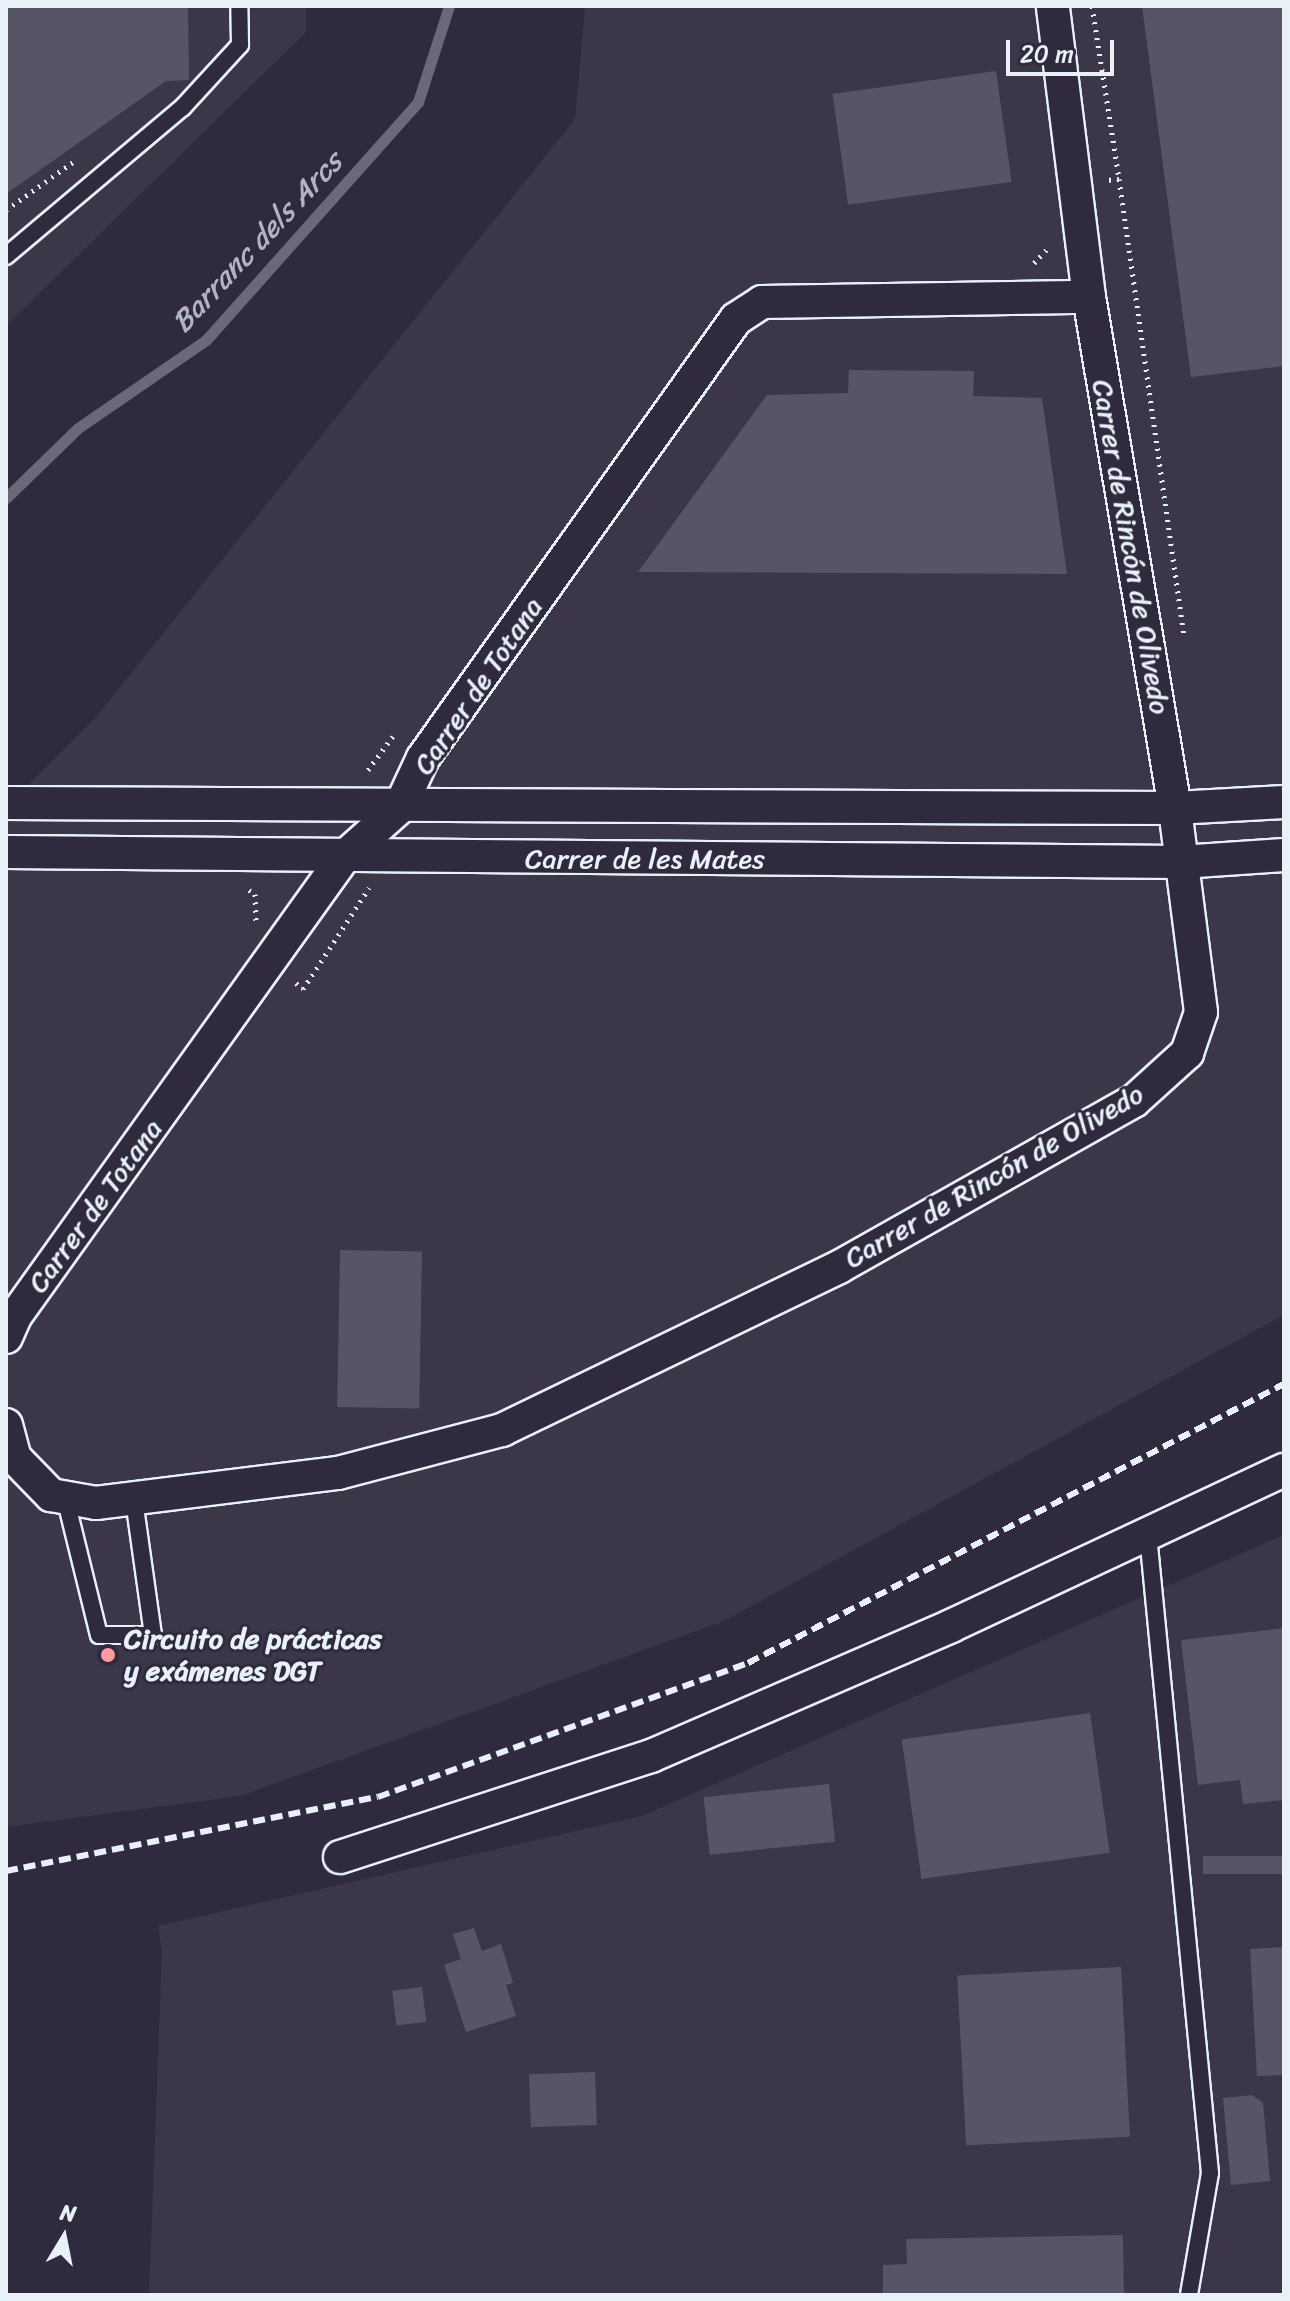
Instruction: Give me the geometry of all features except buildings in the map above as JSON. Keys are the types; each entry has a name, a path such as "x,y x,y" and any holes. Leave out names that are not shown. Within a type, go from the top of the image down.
{"street":[{"name":"Carrer de Rincón de Olivedo","path":"6,1425 15,1458 51,1495 96,1503 338,1473 502,1430 839,1267 1134,1101 1187,1053 1201,1012 1175,808 1089,297 1053,6"},
{"name":"Carrer de Totana","path":"6,1337 16,1315 343,858 400,807 423,758 736,319 762,302 1089,297"},
{"name":"Carrer de les Mates","path":"6,803 1175,808 1284,802"},
{"name":"Carrer de les Mates","path":"6,852 343,858 1181,862 1284,855"},
{"path":"340,1857 651,1756 1148,1535 1284,1470"}],"lane":[{"path":"6,256 182,108 240,45 239,6"},
{"path":"65,1497 99,1635 153,1635 134,1499"},
{"path":"1148,1535 1210,2173 1189,2295"}],"path":[{"path":"1119,179 1185,648"},
{"path":"239,883 255,894 250,949 303,989 369,888 384,888"}],"shaded area":[{"path":"6,6 306,6 306,32 6,326"},
{"path":"585,6 1284,6 1284,1315 724,1621 240,1796 6,1827 6,807 96,717 575,119"},
{"path":"1284,1535 1284,2295 149,2295 162,1952 158,1926 642,1816"}],"waterway":[{"name":"Barranc dels Arcs","path":"6,498 78,428 206,340 418,102 449,6"}],"railway":[{"path":"6,1871 378,1797 748,1663 1284,1384"}],"place":[{"name":"Circuito de prácticas y exámenes DGT","path":"108,1655"}]}
